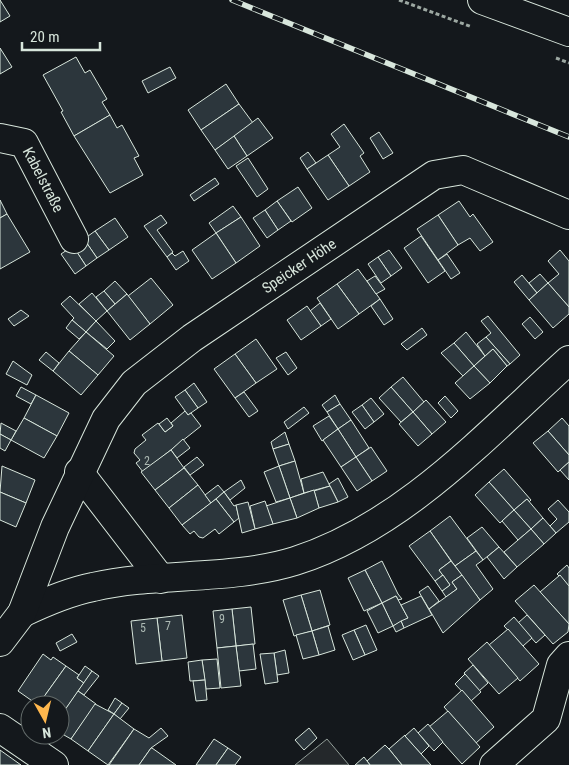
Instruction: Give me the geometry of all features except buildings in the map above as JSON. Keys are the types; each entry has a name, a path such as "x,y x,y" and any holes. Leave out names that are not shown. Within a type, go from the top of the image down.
{"street":[{"path":"482,0 569,32"},
{"name":"Kabelstraße","path":"0,138 24,143 74,239"},
{"name":"Speicker Höhe","path":"0,642 22,613 52,534 79,472 106,419 134,383 192,338 434,174 463,170 569,215"},
{"name":"Speicker Höhe","path":"22,613 51,599 93,586 238,572 294,561 358,535 413,500 569,360"},
{"path":"79,472 161,579"},
{"path":"494,765 546,718 561,665 569,656"},
{"path":"0,728 54,765"}],"shaded area":[{"path":"327,739 349,765 295,765"}],"railway":[{"path":"232,0 569,137"}]}
